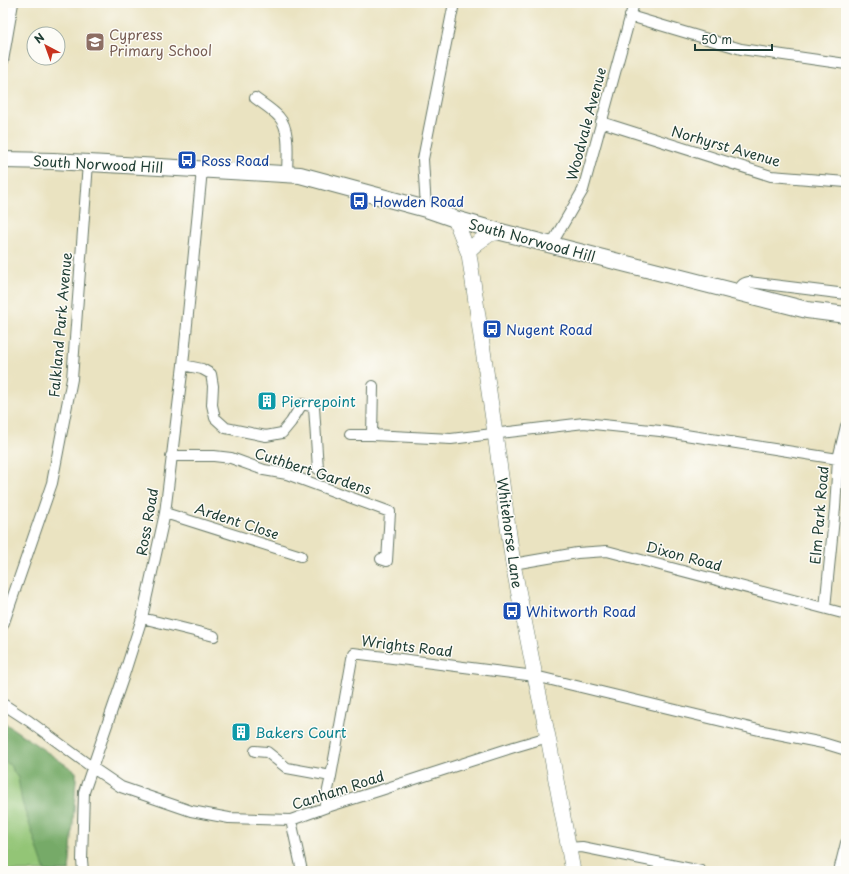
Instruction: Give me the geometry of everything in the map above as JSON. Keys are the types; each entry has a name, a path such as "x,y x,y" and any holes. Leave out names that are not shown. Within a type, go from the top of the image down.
{"main road":[{"name":"South Norwood Hill","path":"3,160 88,163 300,175 426,209 501,232 738,293 807,310 846,315"},
{"name":"Whitehorse Lane","path":"455,219 468,251 513,564 573,871"},
{"path":"468,251 490,234 501,232"}],"street":[{"path":"3,61 13,3"},
{"path":"426,209 423,159 454,3"},
{"name":"Woodvale Avenue","path":"551,245 583,190 634,3"},
{"path":"630,16 742,49 846,64"},
{"path":"255,98 280,117 284,124 287,135 287,174"},
{"name":"Norhyrst Avenue","path":"601,122 771,176 846,182"},
{"name":"Falkland Park Avenue","path":"3,625 52,483 72,379 88,163"},
{"name":"Ross Road","path":"83,871 84,792 124,678 142,618 164,513 183,365 202,170"},
{"path":"738,293 743,284 749,282 846,294"},
{"path":"183,365 202,369 210,374 213,386 212,405 215,418 226,428 266,436 282,433 302,404 314,407 318,469"},
{"path":"372,435 373,386"},
{"path":"350,435 451,439 584,423 660,431 838,458"},
{"name":"Elm Park Road","path":"824,608 835,508 838,458 846,426"},
{"name":"Cuthbert Gardens","path":"171,456 214,456 231,458 264,470 287,474 390,512 387,561 381,559"},
{"name":"Ardent Close","path":"164,513 301,556"},
{"name":"Dixon Road","path":"513,564 577,552 607,551 846,614"},
{"path":"142,618 214,636"},
{"name":"Wrights Road","path":"324,808 353,653 535,676"},
{"path":"535,676 823,743 846,750"},
{"name":"Canham Road","path":"3,704 122,787 191,811 229,818 291,820 324,808 548,737"},
{"path":"255,751 267,752 287,768 331,776"},
{"path":"291,820 302,871"},
{"path":"839,871 846,843"},
{"path":"568,848 582,847 701,871"}],"green space":[{"path":"3,722 76,772 69,871 3,871"},
{"path":"3,722 76,772 69,871 45,871 22,802 18,778 10,765 3,760"}],"place":[{"name":"Cypress Primary School","path":"95,42"},
{"name":"Ross Road","path":"187,160"},
{"name":"Howden Road","path":"359,201"},
{"name":"Nugent Road","path":"492,329"},
{"name":"Pierrepoint","path":"267,401"},
{"name":"Whitworth Road","path":"512,611"},
{"name":"Bakers Court","path":"241,732"}]}
